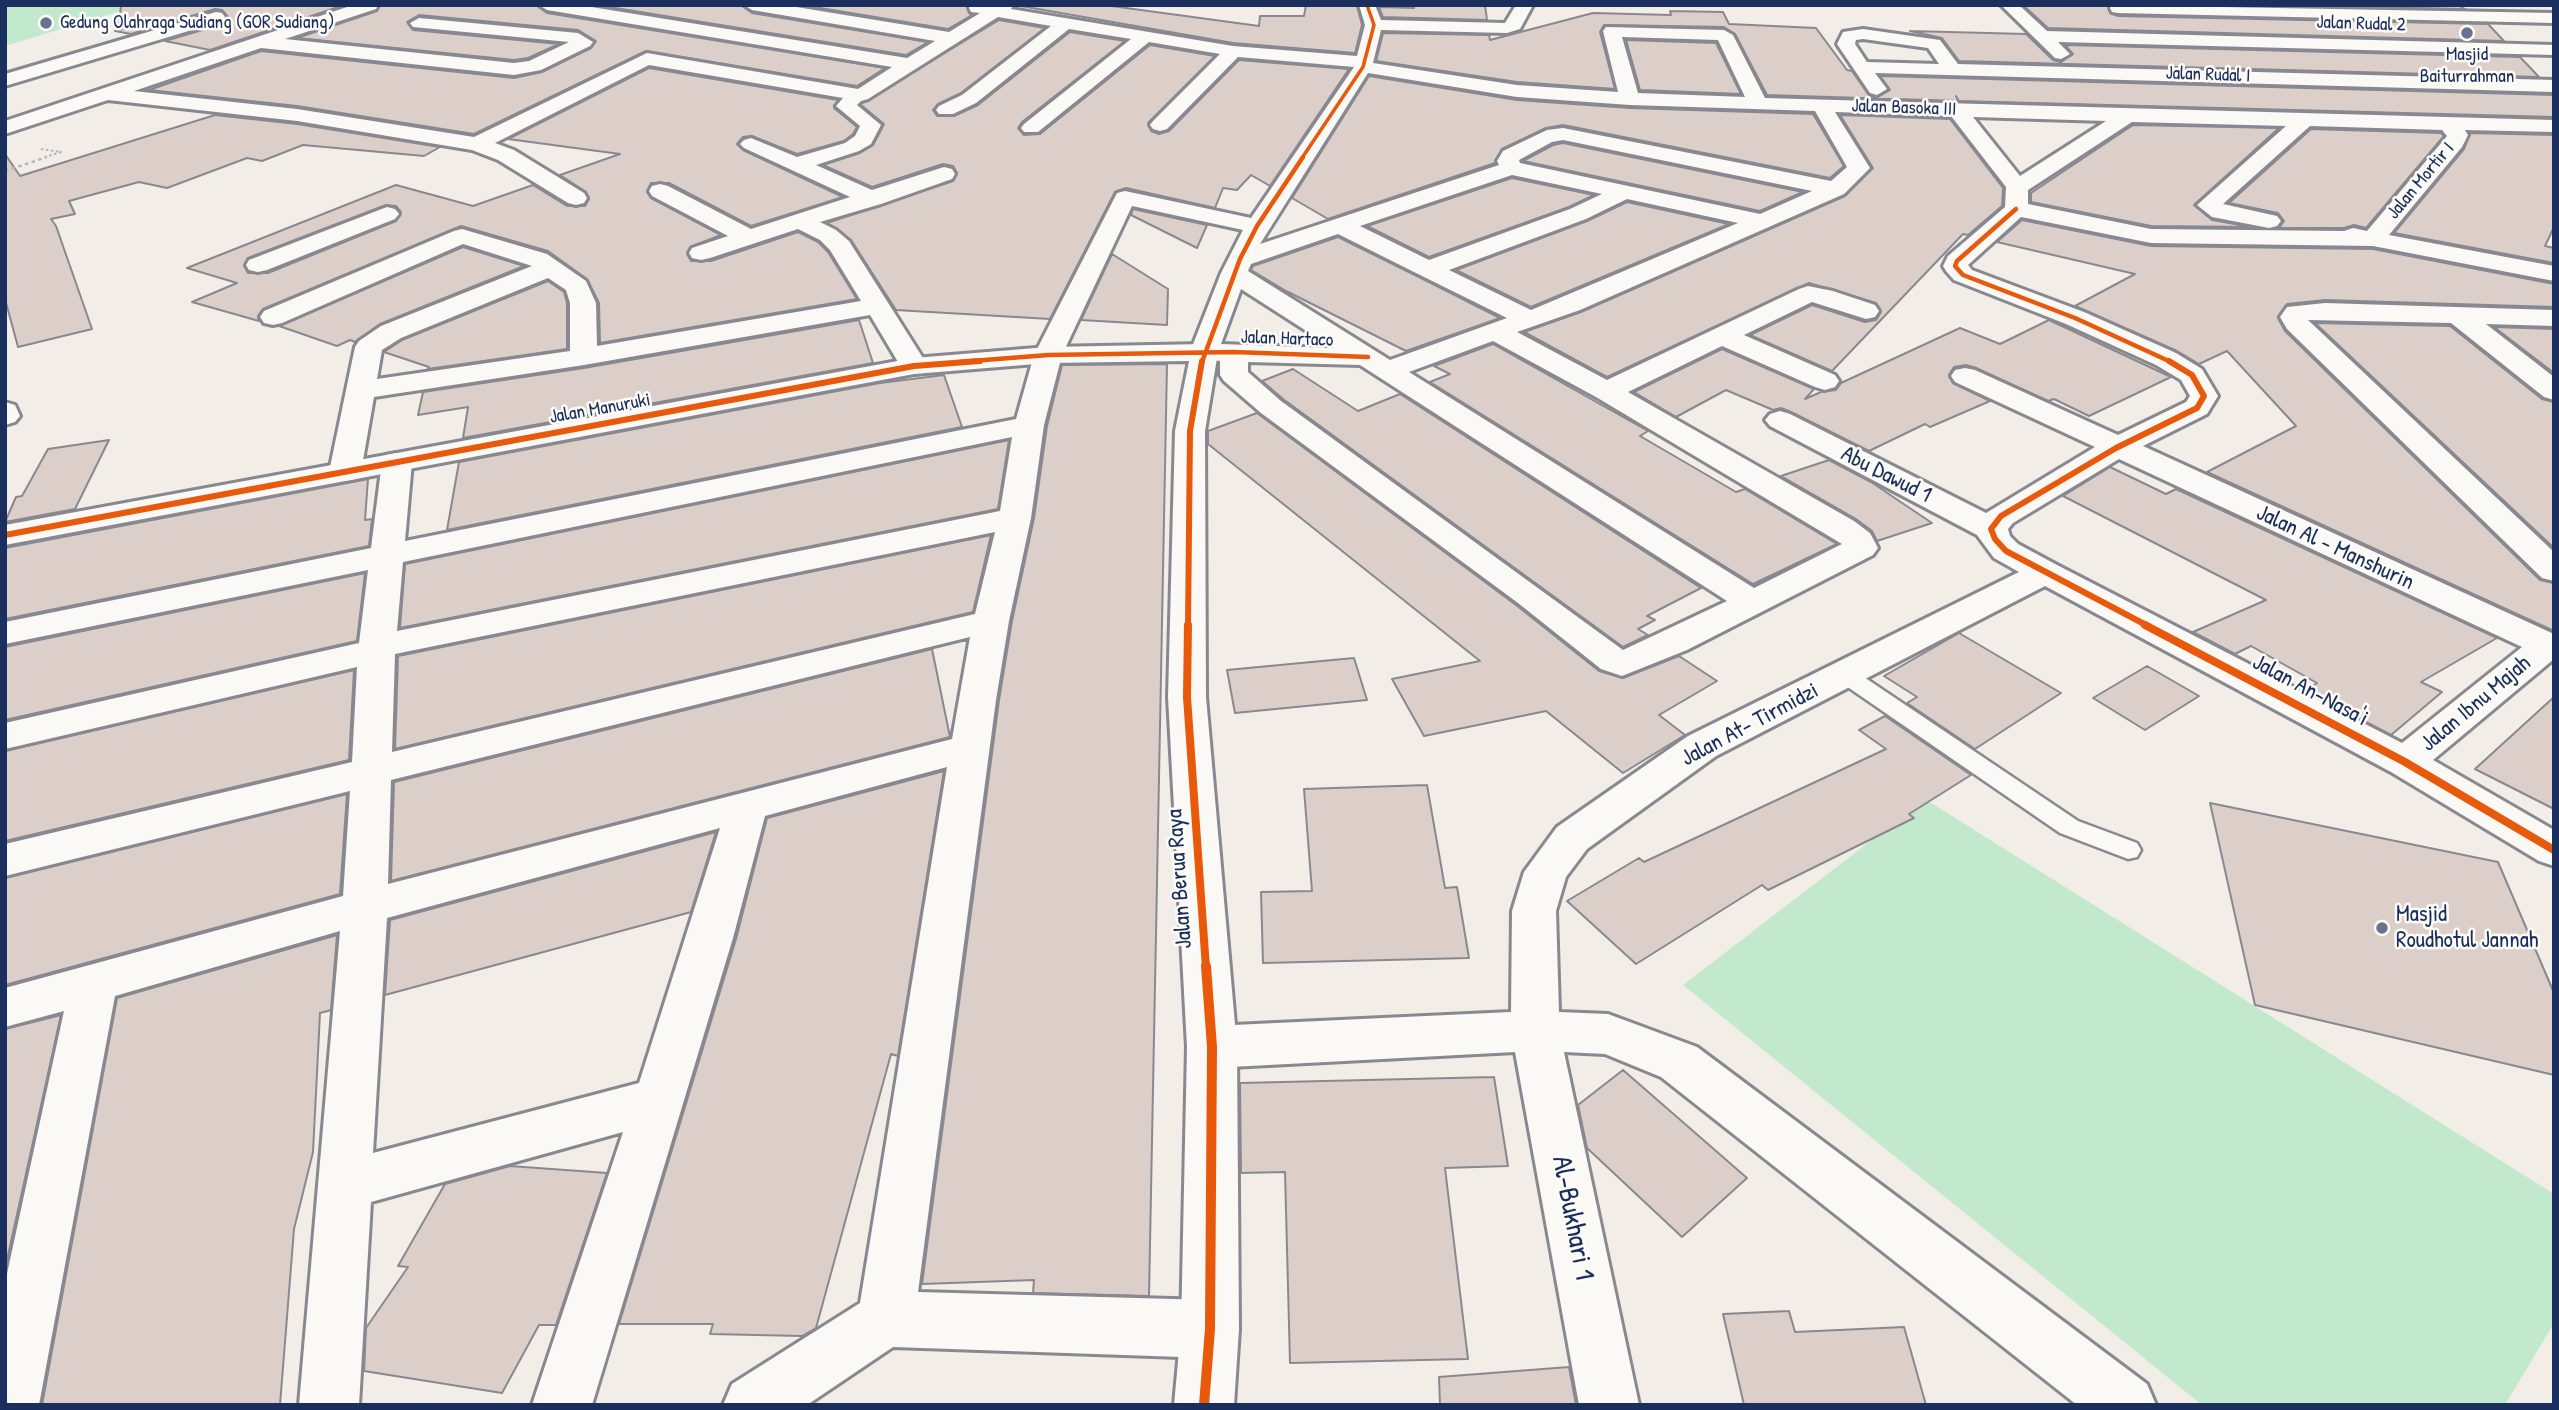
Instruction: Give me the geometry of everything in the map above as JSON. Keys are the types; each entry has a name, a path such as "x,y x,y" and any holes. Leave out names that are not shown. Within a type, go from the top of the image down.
{"street":[{"path":"5,128 370,5"},
{"path":"547,5 907,64"},
{"path":"601,12 621,5"},
{"path":"752,5 951,38"},
{"name":"Jalan Basoka III","path":"960,5 1000,8 1065,23 1233,51 1363,64 1517,91 1701,102 2554,126"},
{"path":"1371,15 1507,28 1514,25 1525,5"},
{"path":"1991,529 2001,516 2116,448 2197,408 2204,396 2192,375 2166,359 2075,318 1963,275 1955,266 2014,203 2129,116 2009,5"},
{"path":"2116,6 2384,10 2554,19"},
{"path":"2116,6 2152,39"},
{"path":"260,42 514,69 534,66 584,42 578,38 413,25 460,8"},
{"path":"647,59 861,95 1000,8"},
{"path":"2384,10 2514,85"},
{"name":"Jalan Berua Raya","path":"1204,1405 1210,1329 1212,1047 1187,697 1190,431 1219,352 1244,253 1363,64 1371,15"},
{"path":"5,79 216,17"},
{"path":"946,110 969,99 1065,23"},
{"path":"477,144 647,59 708,32"},
{"path":"1630,99 1612,32 1724,35 1758,103"},
{"path":"1890,107 1846,44 1847,38 1853,35 1927,41 1934,44 1952,69"},
{"name":"Jalan Rudal 2","path":"2042,36 2554,50"},
{"path":"344,51 382,37"},
{"path":"1031,128 1145,37"},
{"path":"1160,125 1233,51"},
{"path":"100,52 192,64"},
{"name":"Jalan Rudal I","path":"1861,67 2554,86"},
{"path":"107,94 297,115 477,144 506,155 576,198"},
{"path":"796,164 852,147 863,140 871,125 846,106 852,99"},
{"path":"1701,102 1709,124"},
{"name":"Jalan Hartaco","path":"1219,352 1377,364 1571,304 1836,188 1859,168 1822,105"},
{"path":"1957,110 2014,203 2151,236 2373,239"},
{"path":"2306,119 2208,205 2220,212 2554,274"},
{"name":"Jalan Mortir I","path":"2373,239 2455,143 2458,135 2447,122"},
{"path":"1511,168 1508,161 1511,156 1547,136 1563,135 1836,188"},
{"path":"751,144 873,199"},
{"path":"1244,253 1343,227 1511,168 1762,221"},
{"path":"701,253 873,199 944,173"},
{"path":"660,191 748,237"},
{"path":"1427,269 1578,214 1627,191"},
{"path":"886,1319 991,621 1016,518 1029,425 1048,355 1125,198 1244,253 1377,364 1752,602"},
{"path":"258,265 381,212 538,259 577,286 583,303 584,357"},
{"path":"801,222 828,235 840,246 914,366"},
{"path":"1343,227 1527,318"},
{"path":"272,317 462,236"},
{"path":"345,472 363,390 369,347 378,339 550,268"},
{"path":"1606,391 1808,294 1824,296 1866,311"},
{"path":"363,390 584,357 878,306"},
{"path":"2554,318 2325,311 2296,313 2293,317 2306,333 2554,571"},
{"path":"2458,315 2554,391"},
{"path":"1219,352 1234,375 1248,388 1336,457 1530,596 1614,661 1629,663 1861,548 1861,544 1842,528 1606,391 1493,330"},
{"path":"1721,335 1825,381"},
{"name":"Jalan Manuruki","path":"5,535 914,366 1048,355 1219,352"},
{"name":"Jalan Al - Manshurin","path":"1965,376 2550,647"},
{"name":"Abu Dawud 1","path":"1780,420 1991,529"},
{"path":"5,633 1029,425"},
{"path":"329,1405 365,907 377,648 397,462"},
{"path":"5,736 377,648 1016,518"},
{"name":"Jalan An-Nasa'i","path":"1991,529 1995,540 2006,551 2405,762 2554,850"},
{"name":"Jalan At- Tirmidzi","path":"1535,1031 1534,911 1546,872 1573,838 1702,746 2045,572"},
{"path":"5,860 991,621"},
{"name":"Jalan Ibnu Majah","path":"2405,762 2550,647"},
{"path":"5,1008 365,907 972,747"},
{"path":"562,1405 710,937 747,807"},
{"path":"9,1405 94,982"},
{"path":"1212,1047 1535,1031 1608,1034 1679,1062 2126,1405"},
{"name":"Al-Bukhari 1","path":"1535,1031 1609,1405"},
{"path":"345,1185 658,1100"},
{"path":"753,1405 886,1319 1210,1329"}],"lane":[{"path":"1844,674 2069,827 2127,850"}],"path":[{"path":"5,171 61,152 38,148"}],"green space":[{"name":"Gedung Olahraga Sudiang (GOR Sudiang)","path":"5,5 141,5 5,46"},
{"path":"1925,799 2554,1194 2554,1323 2505,1405 2202,1405 1683,985"}],"building":[{"path":"121,5 344,5 210,50 165,41 223,24 228,17 222,10 215,9 131,34 115,31 132,26 119,24"},
{"path":"380,5 536,5 547,13 885,68 857,86 646,51 474,134 297,106 149,90 261,51 514,78 542,72 591,48 596,41 578,30 419,15 407,22 413,30 559,44 528,58 514,60 297,38 377,11"},
{"path":"597,5 741,5 752,13 928,42 906,55"},
{"path":"802,5 967,5 972,15 948,29"},
{"path":"1015,5 1104,5 1259,26 1260,16 1304,16 1306,5 1357,6 1362,25 1355,53 1233,43"},
{"path":"1414,5 1485,5 1487,20 1383,17 1379,7 1414,8"},
{"path":"2023,5 2108,5 2110,13 2118,16 2488,24 2504,41 2048,28"},
{"path":"2270,5 2458,5 2465,9"},
{"path":"1670,11 1723,12 1729,24 1816,28 1847,70 1852,71 1868,94 1876,98 1890,90 1880,76 2554,95 2554,117 1959,101 1956,96 1958,101 1767,95 1735,34 1724,27 1604,25 1600,32 1615,89 1517,82 1376,61 1383,33 1489,35 1490,40 1593,13 1671,15"},
{"path":"999,20 1045,28 961,93 938,104 933,110 937,116 954,116 978,105 1070,32 1125,41 1022,122 1018,128 1024,135 1040,134 1150,45 1215,56 1148,123 1151,131 1159,134 1169,131 1239,60 1349,69 1270,186 1251,175 1237,190 1223,188 1215,208 1126,188 1115,192 1050,319 896,310 851,240 827,223 953,181 957,173 953,166 943,164 872,187 823,165 860,153 873,145 884,124 861,105 862,103"},
{"path":"1910,31 2026,34 2053,60 2061,62 2073,54 2065,45 2520,57 2539,77 1959,61 1942,38"},
{"path":"1626,40 1716,43 1741,94 1640,90"},
{"path":"649,68 838,100 834,108 857,127 844,141 797,154 752,136 743,137 737,144 743,150 843,197 751,226 669,183 651,183 647,192 651,198 721,235 690,247 687,254 691,261 711,261 798,232 818,242 828,252 857,299 600,343 599,303 587,279 548,251 461,226 263,309 258,316 259,321 192,302 237,283 187,268 396,185 473,206 533,185 567,206 585,206 589,199 586,192 560,175 620,154 508,139","holes":["386,205 396,206 401,212 396,221 268,273 248,273 244,266 248,258"]},
{"path":"1369,76 1517,100 1630,108 1813,114 1844,166 1830,178 1563,125 1546,128 1502,149 1495,163 1328,219 1292,198"},
{"path":"215,115 297,124 440,147 424,156 303,145 262,161 247,158 167,188 139,182 69,201 75,214 51,219 56,226 92,329 18,347 5,299 5,154 20,176"},
{"path":"1840,115 1950,119 2003,188 2002,206 1968,235 1963,234 1832,371 1750,335 1812,305 1865,322 1876,320 1881,312 1876,303 1809,283 1607,377 1524,332 1581,312 1845,196 1873,168"},
{"path":"2133,125 2279,128 2194,205 2212,220 2252,227 2151,226 2031,202 2031,193"},
{"path":"2311,129 2441,133 2444,136 2366,228 2354,225 2344,228 2279,228 2284,221 2278,213 2229,203"},
{"path":"2470,133 2554,135 2554,227 2545,246 2554,248 2554,263 2394,233 2464,149"},
{"path":"1563,143 1803,192 1760,211 1523,161 1553,145"},
{"path":"1512,178 1594,195 1569,207 1429,257 1367,226"},
{"path":"1627,202 1729,224 1531,307 1456,270 1587,221"},
{"path":"1133,209 1207,225 1197,248 1131,215"},
{"path":"2022,220 2151,246 2373,249 2554,284 2554,307 2325,300 2287,304 2278,318 2285,331 2540,580 2554,583 2554,631 2207,472 2296,426 2227,351 2199,364 2177,351 2075,306 2135,274 1997,242"},
{"path":"1338,237 1500,318 1406,351 1286,291 1251,270 1253,266"},
{"path":"463,247 524,266 380,324 355,342 350,340 337,346 279,326"},
{"path":"1112,254 1168,289 1167,325 1081,320"},
{"path":"548,281 564,292 567,303 567,349 428,369 429,367 384,352 402,340"},
{"path":"859,320 873,363 463,438 468,407 418,415 423,392 584,368"},
{"path":"2049,320 2171,377 2089,416 2054,399 2048,401 1976,368 1966,365 1954,367 1949,375 1953,383 1990,401 1930,427 1925,424 1869,451 1791,412 1781,408 1773,410 1726,390 1676,417 1634,392 1722,349 1814,389 1805,399 1821,392 1836,390 1841,383 1960,328 2000,344"},
{"path":"2315,323 2450,326 2542,399 2554,402 2554,548"},
{"path":"2494,327 2554,329 2554,373"},
{"path":"1493,344 1648,431 1640,436 1736,492 1745,489 1837,544 1753,584 1430,382 1450,374 1434,366"},
{"path":"1167,364 1149,1296 1033,1293 1034,1280 922,1284 999,700 1012,621 1034,518 1047,426 1062,365"},
{"path":"1293,369 1358,411 1400,394 1701,588 1647,616 1655,620 1638,629 1648,635 1623,647 1262,381"},
{"path":"944,375 962,427 447,530 459,462 880,383"},
{"path":"1257,413 1516,605 1599,671 1623,678 1679,656 1717,681 1659,715 1685,735 1623,773 1546,711 1424,736 1392,679 1480,661 1208,444 1208,431"},
{"path":"109,440 75,509 5,522 16,497 22,496 48,449"},
{"path":"1009,440 998,509 400,628 405,564"},
{"path":"1829,460 1871,482 1932,523 1877,541 1872,531 1856,519 1781,476"},
{"path":"2110,467 2166,494 2176,489 2497,638 2421,682 2442,692 2391,735 2306,691 2317,683 2251,646 2235,654 2193,632 2266,600 2063,496"},
{"path":"368,479 365,520 372,519 369,546 5,619 5,548"},
{"path":"991,535 973,612 395,749 398,656"},
{"path":"365,573 357,641 5,720 5,647"},
{"path":"1959,633 2061,693 1975,749 1907,703 1917,697 1884,676"},
{"path":"932,649 950,737 391,881 394,782"},
{"path":"1354,658 1367,700 1235,713 1227,670"},
{"path":"2147,666 2199,696 2145,730 2093,698"},
{"path":"354,670 349,760 5,841 5,751"},
{"path":"2554,697 2554,809 2475,769"},
{"path":"1885,716 1971,775 1909,814 1914,818 1768,890 1762,885 1636,964 1567,901 1639,858 1644,862 1886,749 1859,730"},
{"path":"944,771 898,1056 891,1054 816,1328 802,1336 710,1334 713,1324 619,1324 736,939 767,818"},
{"path":"1427,785 1445,888 1457,887 1469,958 1263,963 1261,892 1312,891 1304,789"},
{"path":"347,794 340,894 5,985 5,878"},
{"name":"Masjid Roudhotul Jannah","path":"2210,803 2498,862 2554,993 2554,1075 2255,1005"},
{"path":"716,832 691,912 385,995 390,920"},
{"path":"337,935 331,1010 320,1013 313,1152 294,1229 280,1405 42,1405 117,998"},
{"path":"61,1015 5,1269 5,1029"},
{"path":"1623,1070 1747,1178 1682,1237 1587,1148 1578,1105"},
{"path":"1494,1077 1508,1166 1445,1168 1468,1359 1290,1363 1285,1172 1241,1173 1240,1083"},
{"path":"510,1166 607,1173 556,1325 539,1325 502,1393 364,1371 366,1328 408,1267 398,1266 445,1184"},
{"path":"1789,1311 1795,1332 1904,1327 1926,1405 1744,1405 1723,1314"},
{"path":"1569,1367 1576,1405 1440,1405 1439,1377"}],"cycle path":[{"path":"1204,1405 1210,1329 1212,1047 1187,697 1190,431 1204,352 1240,259 1257,226 1363,67 1374,25 1367,5"},
{"path":"2016,209 1957,261 1955,266 1963,275 2075,318 2166,359 2192,375 2204,396 2197,408 2116,448 2001,516 1991,529 1995,539 2006,551 2405,762 2554,850"},
{"path":"5,535 914,366 1048,355 1234,352 1368,357"}],"place":[{"name":"Gedung Olahraga Sudiang (GOR Sudiang)","path":"46,23"},
{"name":"Masjid Baiturrahman","path":"2467,33"},
{"name":"Masjid Roudhotul Jannah","path":"2382,928"}]}
